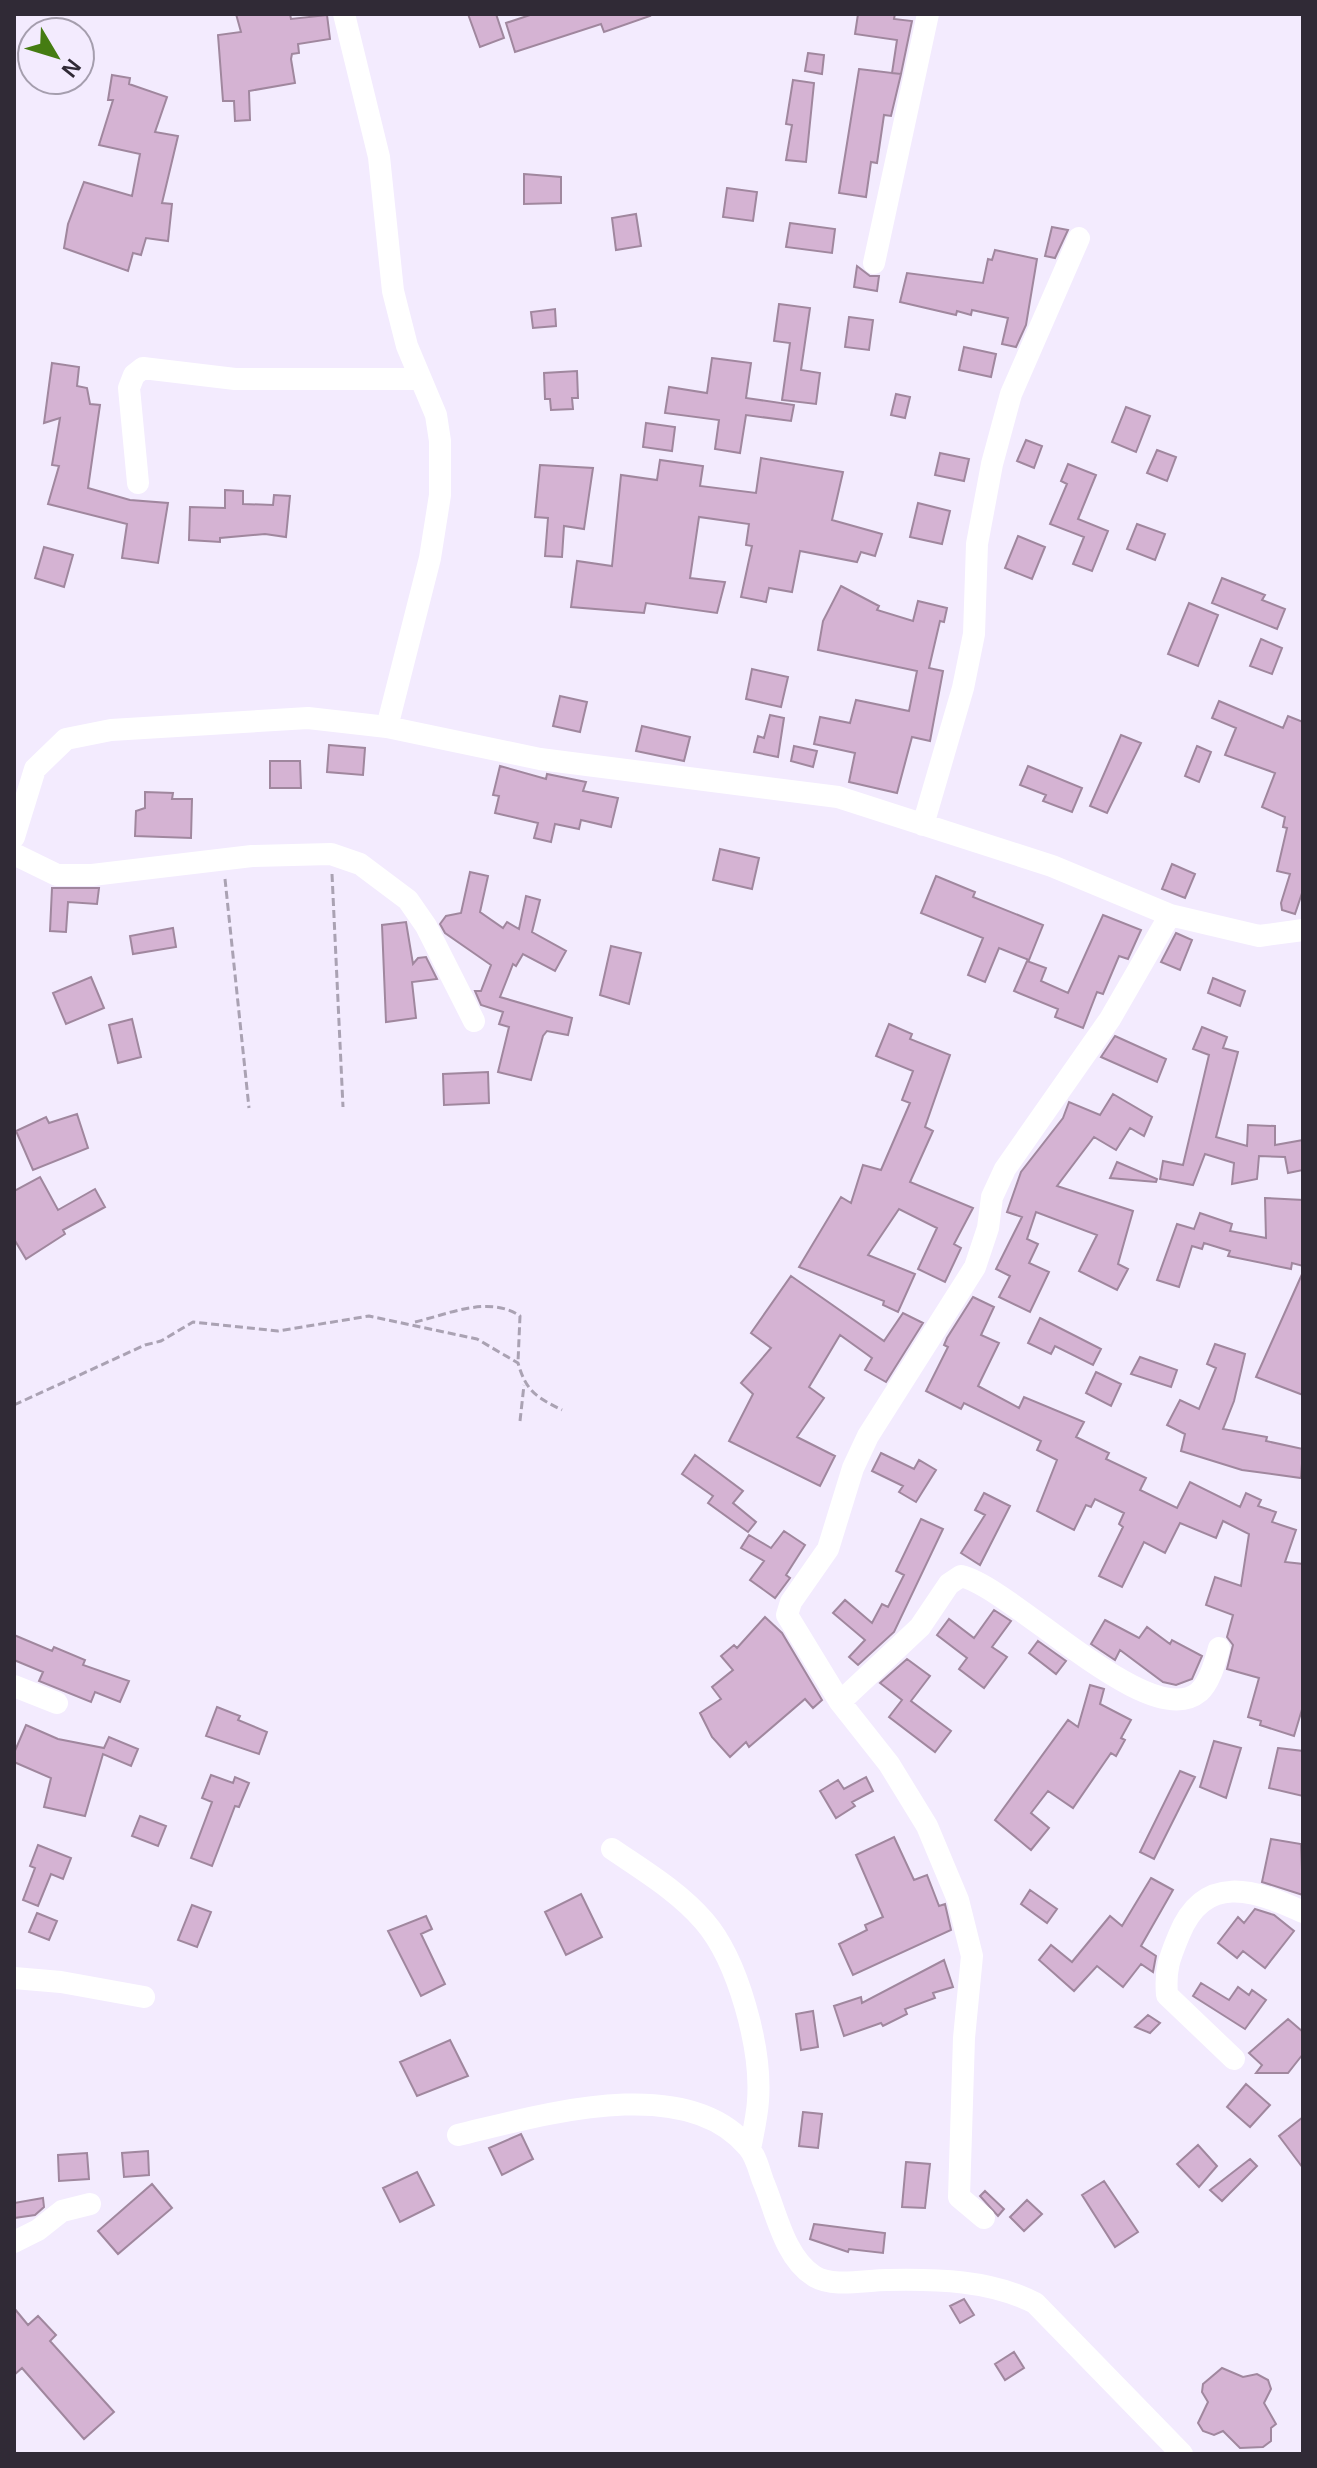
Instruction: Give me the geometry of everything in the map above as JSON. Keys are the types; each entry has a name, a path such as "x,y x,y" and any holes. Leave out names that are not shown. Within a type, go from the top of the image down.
{"street":[{"path":"344,14 379,157 393,291 407,346 436,415 440,441 440,495 430,558 387,727"},
{"path":"874,263 928,14"},
{"path":"923,825 963,688 974,634 977,544 992,464 1022,366 1079,238"},
{"path":"138,483 129,388 134,375 143,368 235,379 420,379"},
{"path":"14,837 35,769 66,739 111,730 308,718 387,727 554,761 838,797 1052,866 1170,915 1259,936 1303,930"},
{"path":"14,854 57,875 92,875 223,859 331,854 360,864 408,900 426,926 474,1021"},
{"path":"984,2218 959,2197 964,2038 972,1956 958,1900 927,1826 889,1764 840,1702 787,1615 791,1602 828,1549 853,1468 868,1436 975,1267 988,1228 992,1197 1005,1169 1110,1019 1170,915"},
{"path":"840,1702 920,1627 949,1584 961,1576 996,1592 1106,1674 1148,1692 1180,1700 1199,1693 1212,1672 1219,1648"},
{"path":"14,1686 57,1703"},
{"path":"612,1849 673,1891 704,1921 726,1952 739,1988 755,2052 758,2098 750,2149"},
{"path":"1234,2059 1167,1995 1165,1969 1187,1915 1216,1892 1262,1892 1303,1912"},
{"path":"14,1978 61,1982 144,1997"},
{"path":"458,2135 567,2109 643,2104 705,2117 726,2126 750,2149 792,2253 815,2276 833,2282 889,2280 978,2284 1009,2289 1035,2303 1182,2454"},
{"path":"14,2242 38,2230 62,2211 90,2204"}],"path":[{"path":"331,854 343,1107"},
{"path":"223,859 249,1108"},
{"path":"411,1323 489,1305 505,1306 520,1316 518,1363 524,1385 520,1421"},
{"path":"14,1405 145,1345 161,1341 193,1322 278,1331 369,1316 477,1339 518,1363"},
{"path":"524,1385 532,1395 562,1410"}],"building":[{"path":"236,14 290,14 291,19 327,15 330,39 298,44 299,53 292,54 291,59 295,83 249,91 250,120 235,121 234,101 223,101 218,35 241,32"},
{"path":"468,14 496,14 504,38 480,47"},
{"path":"533,14 650,16 604,32 601,24 515,52 506,23"},
{"path":"858,14 895,14 894,19 912,21 901,74 892,73 897,40 855,34"},
{"path":"808,53 824,55 822,74 805,71"},
{"path":"859,69 901,74 891,116 884,115 877,163 871,162 866,197 839,193"},
{"path":"112,75 130,78 129,84 167,97 155,132 178,136 162,203 172,204 168,241 146,238 141,255 133,253 128,271 64,248 68,224 84,182 132,196 140,154 99,145 113,100 108,100"},
{"path":"793,80 814,83 806,162 786,160 792,125 786,124"},
{"path":"524,174 561,177 561,203 524,204"},
{"path":"727,188 757,192 753,221 723,217"},
{"path":"636,214 641,246 616,250 612,218"},
{"path":"790,223 835,229 832,253 786,247"},
{"path":"1052,227 1068,230 1055,258 1045,256"},
{"path":"995,250 1037,259 1026,325 1016,347 1002,344 1008,318 972,310 971,315 957,311 956,315 900,302 907,273 983,283 988,259 992,260"},
{"path":"857,266 870,276 879,276 877,291 854,287"},
{"path":"779,304 810,308 801,370 820,373 816,404 782,400 790,343 774,341"},
{"path":"555,309 556,326 533,328 531,312"},
{"path":"849,317 873,320 869,350 845,347"},
{"path":"964,347 996,354 991,377 959,370"},
{"path":"712,358 751,363 746,398 794,405 791,421 746,415 740,453 715,449 719,420 665,413 669,387 707,393"},
{"path":"52,363 79,367 77,386 87,388 90,404 100,405 88,488 130,500 168,503 158,563 122,558 127,524 48,504 59,466 52,465 60,418 44,423"},
{"path":"577,371 578,398 572,398 573,409 551,410 550,399 545,399 544,373"},
{"path":"896,394 910,397 905,418 891,415"},
{"path":"1126,407 1150,416 1136,452 1112,442"},
{"path":"646,423 675,427 672,451 643,447"},
{"path":"1026,440 1042,446 1034,468 1017,461"},
{"path":"1157,450 1176,457 1167,481 1147,473"},
{"path":"940,453 969,459 964,481 935,475"},
{"path":"761,458 843,472 832,520 882,534 875,556 861,552 857,562 800,551 792,592 769,588 766,602 741,597 752,546 746,545 749,524 699,517 690,578 725,582 717,613 646,603 644,613 571,607 577,561 612,566 621,475 657,480 660,460 703,466 700,486 756,493"},
{"path":"1068,464 1096,475 1078,519 1108,531 1092,571 1073,564 1084,537 1050,524 1067,484 1061,481"},
{"path":"540,465 593,468 584,529 564,526 562,557 545,556 548,518 535,517"},
{"path":"225,490 243,491 243,504 273,505 274,495 290,496 286,537 265,534 220,538 220,542 189,540 190,507 225,508"},
{"path":"918,503 950,511 942,544 910,537"},
{"path":"1137,524 1165,534 1155,560 1127,549"},
{"path":"1018,536 1045,547 1032,579 1005,568"},
{"path":"44,547 73,555 64,587 35,578"},
{"path":"1222,578 1265,595 1262,600 1285,609 1277,629 1212,603"},
{"path":"841,586 879,606 877,610 913,621 918,601 947,608 944,622 940,621 929,668 943,671 930,741 912,737 897,793 849,782 855,753 814,744 820,717 850,723 856,700 909,711 917,671 818,650 823,621"},
{"path":"1189,603 1218,615 1198,666 1168,654"},
{"path":"1261,639 1282,648 1272,674 1250,666"},
{"path":"752,669 788,677 781,707 746,699"},
{"path":"560,696 587,702 580,732 553,726"},
{"path":"1219,701 1283,728 1288,716 1303,722 1303,890 1295,914 1282,910 1281,903 1290,874 1277,871 1287,828 1283,827 1285,817 1262,807 1275,773 1225,755 1236,728 1212,718"},
{"path":"770,715 784,718 778,757 754,752 758,736 764,738"},
{"path":"642,726 690,737 684,761 636,751"},
{"path":"1121,735 1141,743 1107,813 1090,806"},
{"path":"329,745 365,748 363,775 327,772"},
{"path":"794,746 817,751 813,767 791,761"},
{"path":"1197,746 1211,752 1199,782 1185,776"},
{"path":"270,761 300,761 301,788 270,788"},
{"path":"500,766 546,779 547,774 586,782 583,791 618,798 611,827 581,820 579,829 555,824 551,842 534,838 538,823 495,813 499,796 493,795"},
{"path":"1028,766 1082,788 1072,812 1043,801 1046,795 1020,785"},
{"path":"145,792 173,793 172,799 192,799 191,838 135,836 136,811 145,808"},
{"path":"720,849 759,858 752,889 713,880"},
{"path":"1172,864 1195,874 1185,898 1162,889"},
{"path":"470,872 488,876 480,912 503,928 507,922 519,929 526,896 540,900 532,932 566,951 555,971 523,954 516,966 513,964 500,997 572,1018 568,1035 547,1031 543,1036 531,1080 498,1072 509,1027 499,1024 503,1012 481,1005 475,991 481,991 491,965 445,933 440,924 446,916 461,913"},
{"path":"936,876 975,892 973,897 1043,925 1029,960 999,948 985,982 968,975 983,938 921,913"},
{"path":"52,888 99,888 97,904 68,902 66,932 50,931"},
{"path":"1103,915 1141,930 1128,959 1119,956 1103,994 1097,992 1083,1028 1055,1017 1058,1009 1014,991 1027,961 1046,968 1041,981 1068,993"},
{"path":"406,922 413,964 418,958 426,957 437,979 412,982 416,1018 386,1022 382,925"},
{"path":"173,928 176,947 133,954 130,936"},
{"path":"1176,933 1192,940 1180,970 1161,962"},
{"path":"611,946 641,953 629,1004 600,995"},
{"path":"91,977 104,1008 66,1024 53,993"},
{"path":"1213,978 1245,991 1240,1006 1208,993"},
{"path":"132,1019 141,1057 118,1063 109,1025"},
{"path":"889,1024 912,1034 910,1039 950,1055 925,1127 933,1131 910,1182 973,1208 954,1244 961,1248 945,1282 918,1269 937,1228 899,1209 868,1255 915,1274 898,1312 883,1305 884,1301 799,1267 841,1197 851,1203 863,1165 881,1170 910,1103 902,1100 913,1071 876,1056"},
{"path":"1202,1027 1227,1037 1223,1048 1238,1052 1216,1137 1247,1146 1248,1125 1275,1126 1275,1145 1303,1140 1303,1170 1288,1173 1285,1157 1259,1156 1257,1179 1232,1184 1234,1163 1205,1154 1193,1185 1160,1179 1163,1161 1183,1165 1209,1055 1193,1049"},
{"path":"1115,1036 1166,1059 1157,1082 1101,1057"},
{"path":"488,1072 489,1103 444,1105 443,1074"},
{"path":"1113,1094 1152,1117 1144,1136 1130,1128 1116,1150 1094,1137 1057,1186 1133,1211 1118,1264 1128,1269 1117,1290 1079,1271 1097,1235 1036,1212 1027,1239 1038,1244 1029,1263 1049,1272 1030,1312 999,1297 1010,1276 996,1269 1022,1217 1007,1212 1021,1172 1063,1118 1069,1102 1100,1115"},
{"path":"77,1114 88,1148 33,1170 16,1131 46,1117 49,1123"},
{"path":"1117,1162 1157,1179 1156,1182 1110,1178"},
{"path":"40,1177 58,1210 95,1189 105,1207 63,1230 65,1234 26,1259 14,1239 14,1191"},
{"path":"1265,1198 1303,1200 1303,1266 1292,1263 1291,1269 1228,1256 1230,1251 1204,1243 1202,1249 1192,1246 1179,1287 1157,1280 1177,1224 1194,1229 1200,1213 1232,1224 1230,1231 1266,1238"},
{"path":"1303,1272 1303,1395 1256,1377"},
{"path":"791,1276 884,1341 903,1313 923,1323 886,1382 865,1370 872,1358 840,1335 809,1387 824,1398 797,1437 835,1456 820,1486 729,1441 753,1394 741,1383 771,1348 751,1333"},
{"path":"973,1297 994,1307 981,1335 999,1343 978,1386 1019,1408 1024,1397 1084,1422 1076,1437 1109,1453 1106,1459 1146,1478 1140,1490 1177,1508 1190,1482 1240,1507 1246,1493 1261,1500 1258,1506 1276,1512 1272,1522 1296,1530 1285,1562 1303,1564 1303,1706 1294,1736 1260,1725 1261,1721 1248,1717 1259,1678 1227,1669 1233,1645 1227,1637 1233,1615 1206,1605 1215,1577 1241,1586 1249,1534 1223,1521 1216,1538 1180,1523 1165,1553 1144,1542 1122,1587 1099,1576 1123,1527 1119,1524 1124,1513 1095,1499 1091,1507 1086,1505 1074,1530 1037,1511 1057,1460 1037,1450 1041,1441 964,1403 961,1409 926,1391 948,1347 944,1345 947,1338"},
{"path":"1040,1318 1101,1349 1093,1365 1055,1346 1051,1354 1028,1343"},
{"path":"1215,1344 1245,1354 1234,1401 1223,1429 1267,1437 1266,1441 1303,1449 1301,1478 1242,1470 1181,1451 1185,1434 1167,1425 1180,1400 1199,1409 1216,1368 1207,1364"},
{"path":"1140,1357 1177,1370 1171,1387 1131,1374"},
{"path":"1096,1372 1121,1384 1111,1406 1086,1393"},
{"path":"881,1453 914,1469 919,1460 936,1470 916,1502 899,1492 903,1486 872,1471"},
{"path":"695,1455 743,1491 733,1503 756,1522 748,1532 708,1503 713,1496 682,1474"},
{"path":"984,1493 1010,1506 980,1565 961,1553 985,1515 975,1510"},
{"path":"921,1519 943,1529 894,1632 858,1665 849,1657 865,1640 833,1613 845,1600 872,1623 882,1604 888,1607 904,1575 896,1571"},
{"path":"784,1531 805,1545 786,1575 790,1578 775,1598 750,1580 764,1561 741,1548 749,1535 771,1548"},
{"path":"994,1610 1011,1621 992,1647 1007,1657 984,1688 959,1669 967,1658 937,1635 949,1619 974,1638"},
{"path":"765,1617 782,1633 822,1700 813,1708 805,1699 749,1747 746,1742 730,1757 712,1737 700,1713 721,1699 712,1687 733,1670 721,1656 734,1645 737,1648"},
{"path":"1105,1620 1139,1638 1147,1627 1170,1644 1172,1640 1202,1656 1192,1679 1176,1685 1163,1682 1120,1650 1115,1660 1091,1644"},
{"path":"14,1635 52,1651 54,1647 85,1660 83,1665 129,1681 120,1702 95,1692 91,1702 39,1681 43,1672 14,1660"},
{"path":"1038,1641 1066,1661 1056,1674 1029,1653"},
{"path":"907,1659 930,1676 911,1701 951,1731 935,1752 889,1717 902,1700 880,1683"},
{"path":"1090,1685 1104,1689 1100,1704 1131,1720 1121,1738 1125,1740 1116,1756 1111,1753 1073,1808 1048,1791 1031,1813 1049,1828 1031,1850 995,1820 1068,1720 1078,1727"},
{"path":"217,1707 267,1732 259,1754 206,1736"},
{"path":"26,1725 58,1739 104,1748 109,1737 138,1749 131,1766 103,1754 85,1816 44,1807 51,1778 14,1762 14,1753"},
{"path":"1214,1741 1241,1748 1226,1798 1200,1787"},
{"path":"1278,1748 1303,1751 1303,1796 1269,1788"},
{"path":"1180,1771 1195,1777 1154,1859 1140,1852"},
{"path":"211,1775 233,1783 235,1777 249,1783 239,1807 235,1806 212,1866 191,1858 212,1802 202,1798"},
{"path":"866,1777 873,1791 852,1802 855,1806 836,1818 820,1791 838,1780 844,1789"},
{"path":"140,1816 166,1826 158,1846 132,1836"},
{"path":"894,1837 914,1880 927,1875 939,1906 945,1904 951,1930 853,1975 839,1944 867,1930 865,1925 883,1917 856,1855"},
{"path":"1271,1839 1301,1844 1303,1895 1262,1882"},
{"path":"38,1845 71,1858 63,1879 51,1874 38,1906 23,1900 35,1868 30,1866"},
{"path":"1151,1878 1173,1890 1141,1946 1156,1956 1153,1972 1141,1964 1123,1987 1097,1966 1074,1991 1039,1960 1051,1945 1072,1962 1110,1916 1122,1926"},
{"path":"1030,1890 1057,1909 1047,1923 1021,1904"},
{"path":"581,1894 602,1937 566,1955 545,1912"},
{"path":"192,1905 211,1912 197,1947 178,1940"},
{"path":"1255,1909 1274,1915 1294,1931 1265,1968 1243,1951 1237,1958 1218,1943 1238,1917 1244,1923"},
{"path":"37,1913 57,1921 49,1940 29,1932"},
{"path":"426,1916 432,1929 421,1934 445,1984 421,1996 388,1931"},
{"path":"944,1960 953,1987 933,1993 935,1998 905,2009 907,2014 883,2026 881,2023 844,2036 834,2006 861,1997 862,2003"},
{"path":"1201,1983 1229,2000 1238,1987 1249,1995 1252,1990 1266,2000 1245,2029 1193,1996"},
{"path":"813,2011 818,2047 801,2050 796,2014"},
{"path":"1148,2015 1160,2023 1150,2033 1135,2027"},
{"path":"1288,2019 1303,2032 1303,2054 1288,2073 1256,2073 1262,2065 1249,2053"},
{"path":"450,2040 468,2076 417,2096 400,2062"},
{"path":"1246,2084 1270,2105 1250,2127 1227,2107"},
{"path":"803,2112 822,2114 818,2148 799,2146"},
{"path":"1303,2117 1303,2168 1279,2136"},
{"path":"521,2134 533,2159 502,2175 489,2148"},
{"path":"1198,2145 1217,2166 1199,2187 1177,2164"},
{"path":"148,2151 149,2175 124,2177 122,2153"},
{"path":"87,2153 89,2179 59,2181 58,2155"},
{"path":"1250,2159 1257,2166 1222,2201 1210,2190"},
{"path":"906,2162 930,2164 925,2208 902,2207"},
{"path":"417,2172 434,2205 400,2222 383,2188"},
{"path":"1104,2181 1138,2232 1115,2247 1082,2195"},
{"path":"152,2184 172,2208 118,2254 98,2231"},
{"path":"985,2191 1004,2209 998,2216 980,2196"},
{"path":"43,2198 44,2207 35,2215 14,2218 14,2203"},
{"path":"1027,2200 1042,2214 1024,2231 1010,2217"},
{"path":"814,2224 885,2233 883,2253 849,2249 848,2252 810,2239"},
{"path":"964,2299 974,2315 960,2323 950,2306"},
{"path":"14,2308 28,2325 38,2316 56,2335 50,2341 114,2412 84,2439 22,2368 14,2375"},
{"path":"1014,2352 1024,2368 1005,2380 995,2364"},
{"path":"1222,2368 1243,2377 1257,2374 1268,2380 1271,2389 1264,2403 1276,2424 1271,2428 1271,2441 1263,2447 1240,2448 1223,2431 1214,2435 1203,2431 1198,2423 1208,2402 1202,2392 1203,2384"}]}
